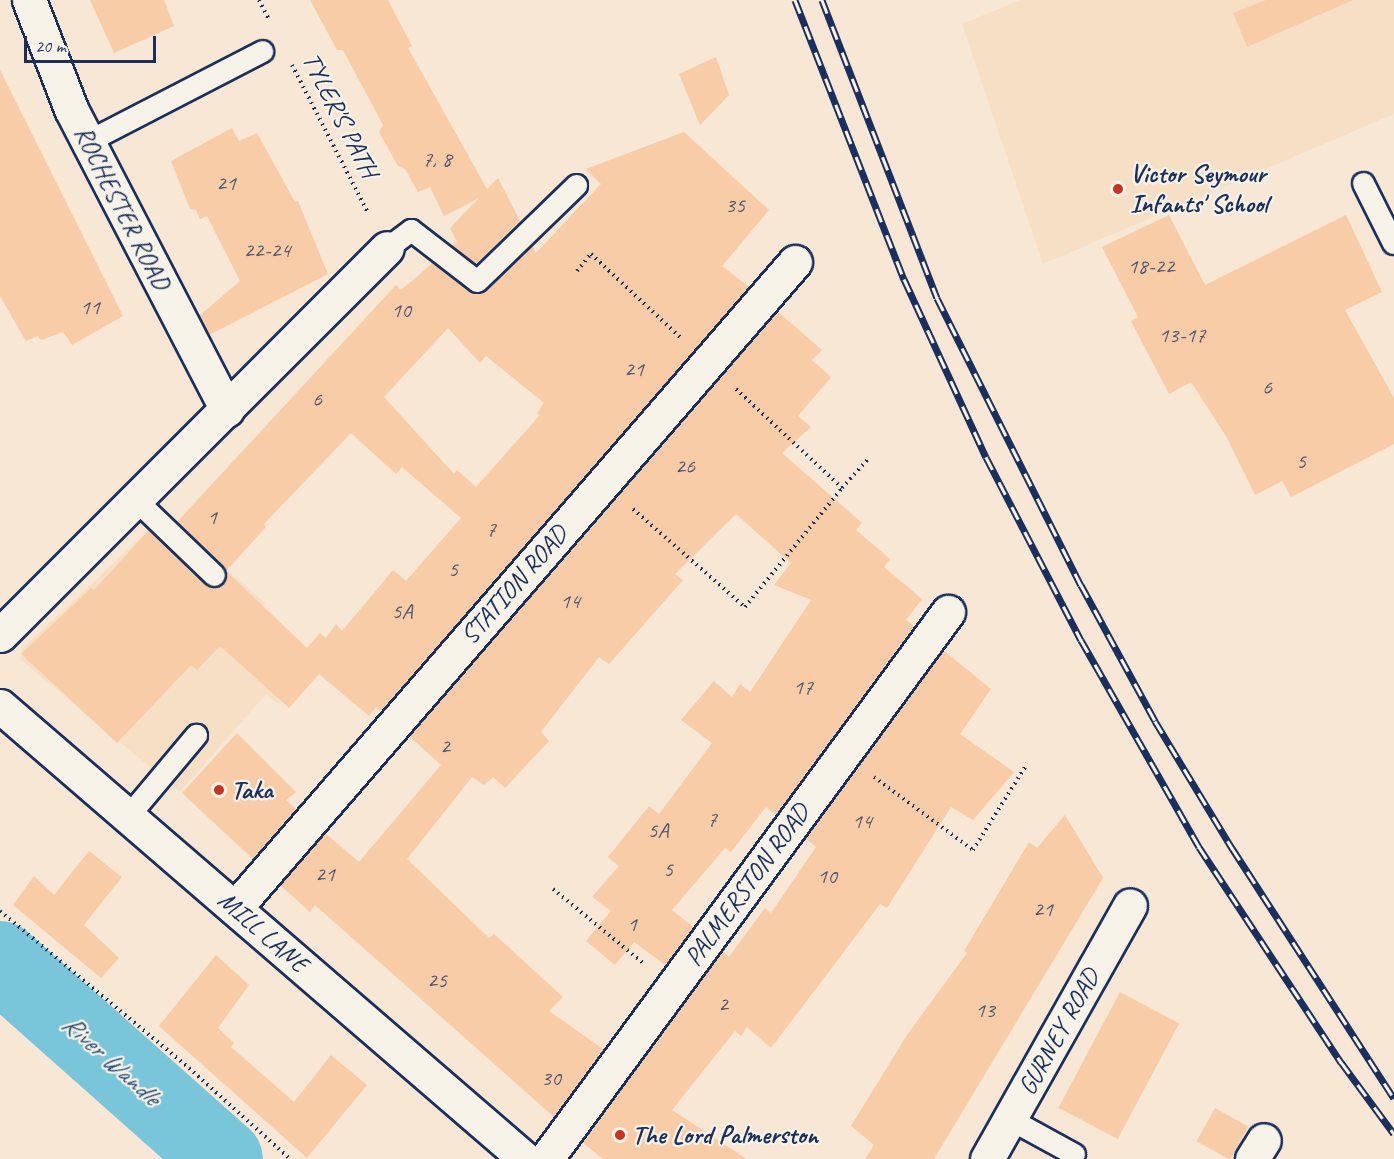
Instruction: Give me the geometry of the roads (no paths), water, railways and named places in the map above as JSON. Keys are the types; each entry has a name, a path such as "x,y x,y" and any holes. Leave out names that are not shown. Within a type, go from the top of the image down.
{"street":[{"name":"ROCHESTER ROAD","path":"29,0 71,109 227,410"},
{"path":"0,635 387,248"},
{"name":"STATION ROAD","path":"235,908 795,262"},
{"name":"PALMERSTON ROAD","path":"546,1159 948,612"},
{"name":"MILL LANE","path":"0,706 525,1159"},
{"name":"GURNEY ROAD","path":"987,1159 1130,905"}],"lane":[{"path":"88,141 262,51"},
{"path":"1363,183 1393,243"},
{"path":"387,248 411,230 477,281 576,185"},
{"path":"136,500 214,575"},
{"path":"128,816 196,735"},
{"path":"1010,1119 1074,1154"}],"waterway":[{"name":"River Wandle","path":"0,961 223,1159"}],"railway":[{"path":"795,0 904,279 986,457 1081,640 1199,847 1341,1062 1394,1134"},
{"path":"822,0 937,298 1081,585 1155,721 1232,848 1394,1098"}],"place":[{"name":"Victor Seymour Infants' School","path":"1118,189"},
{"name":"Taka","path":"219,790"},
{"name":"The Lord Palmerston","path":"620,1135"}]}
